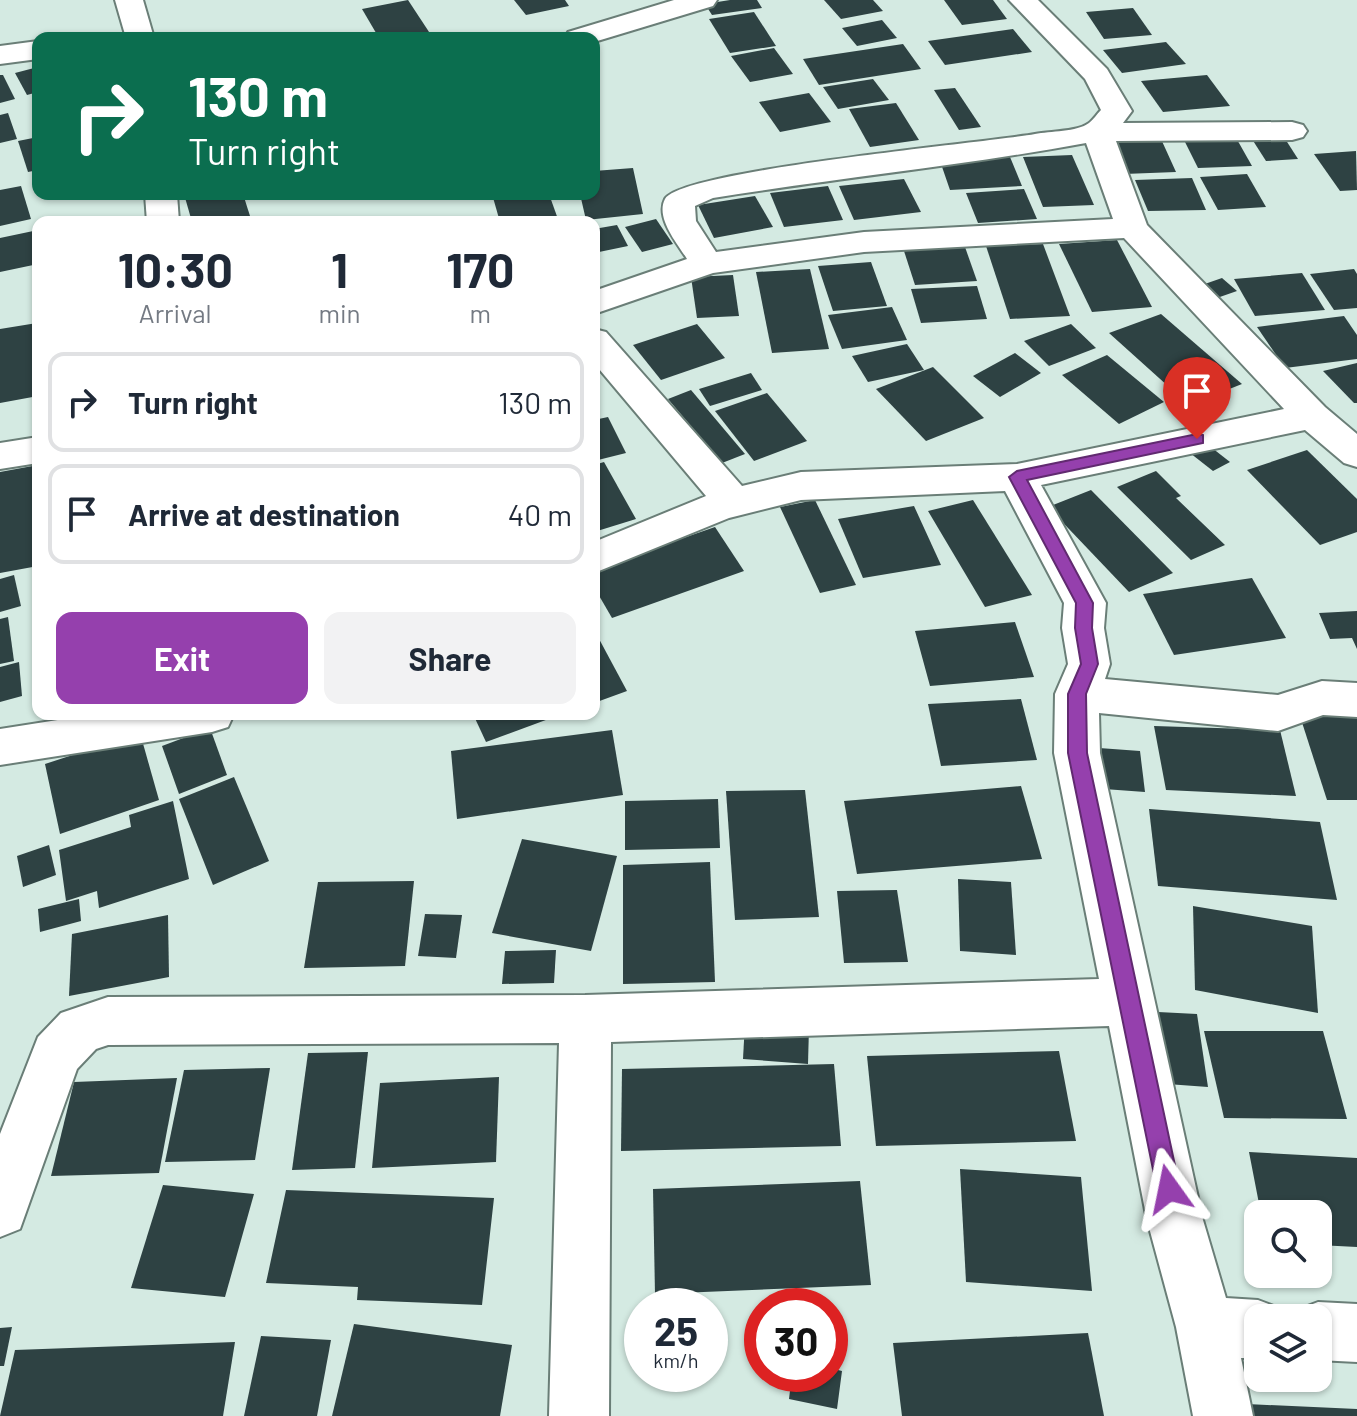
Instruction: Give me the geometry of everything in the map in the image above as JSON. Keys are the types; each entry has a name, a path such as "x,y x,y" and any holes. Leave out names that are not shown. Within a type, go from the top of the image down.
{"street":[{"path":"129,0 133,32"},
{"path":"598,32 703,0"},
{"path":"1023,0 1097,75 1117,111 1097,132"},
{"path":"0,55 32,51"},
{"path":"707,264 680,221 679,202 705,190 849,167 1005,149 1097,132 1292,131"},
{"path":"1097,132 1132,228 1312,416 1357,454"},
{"path":"600,301 707,264 864,242 1132,228"},
{"path":"600,347 733,502"},
{"path":"600,556 626,548 697,512 801,486 1017,477 1312,416"},
{"path":"0,456 32,451"},
{"path":"1017,477 1085,603 1083,628 1089,664 1077,694 1077,753 1175,1220 1231,1328 1223,1416"},
{"path":"1077,694 1278,713 1322,698 1357,700"},
{"path":"0,747 173,720"},
{"path":"0,1209 56,1054 79,1030 108,1021 585,1019 1129,1002"},
{"path":"579,1416 585,1019"},
{"path":"1332,1332 1357,1333"}],"building":[{"path":"408,0 429,32 375,32 362,9"},
{"path":"514,0 565,0 569,6 526,15"},
{"path":"757,0 762,8 712,15 705,4"},
{"path":"824,0 873,0 883,11 841,19"},
{"path":"944,0 993,0 1007,19 962,25"},
{"path":"1133,8 1152,35 1104,39 1086,12"},
{"path":"754,12 776,46 730,53 709,19"},
{"path":"882,20 897,38 857,46 842,28"},
{"path":"1013,29 1032,52 945,65 928,41"},
{"path":"1166,42 1186,64 1122,73 1103,50"},
{"path":"903,44 921,69 819,85 803,59"},
{"path":"774,48 793,74 750,82 731,56"},
{"path":"32,69 32,94 27,95 15,73"},
{"path":"0,75 3,75 15,99 0,103"},
{"path":"1207,75 1230,106 1163,112 1141,81"},
{"path":"873,79 889,100 838,109 823,87"},
{"path":"955,88 981,127 959,130 934,90"},
{"path":"809,93 831,122 780,132 759,102"},
{"path":"896,103 919,140 870,147 849,109"},
{"path":"8,113 17,139 0,143 0,115"},
{"path":"1282,134 1298,159 1266,161 1250,136"},
{"path":"1235,136 1252,166 1198,168 1183,138"},
{"path":"32,138 32,171 28,172 18,141"},
{"path":"1161,139 1176,172 1124,174 1110,140"},
{"path":"1356,151 1357,190 1340,191 1314,154"},
{"path":"1072,155 1094,205 1043,207 1023,157"},
{"path":"1010,157 1022,186 950,190 940,161"},
{"path":"633,168 643,214 600,219 600,216 585,216 581,200 600,200 600,171"},
{"path":"1247,174 1266,207 1218,210 1200,177"},
{"path":"1192,178 1206,210 1148,211 1135,180"},
{"path":"904,179 921,212 854,220 839,186"},
{"path":"21,186 31,219 0,226 0,190"},
{"path":"828,186 843,220 784,227 770,193"},
{"path":"1024,189 1037,219 978,223 966,193"},
{"path":"755,196 773,227 714,238 698,205"},
{"path":"186,200 245,200 250,216 190,216"},
{"path":"494,200 551,200 557,216 498,216"},
{"path":"656,219 673,244 642,252 625,227"},
{"path":"617,225 628,246 600,252 600,228"},
{"path":"32,231 32,265 0,272 0,238"},
{"path":"1117,240 1152,307 1092,312 1059,244"},
{"path":"1043,244 1070,316 1010,319 986,246"},
{"path":"965,247 977,281 915,285 904,251"},
{"path":"871,262 887,306 833,311 818,266"},
{"path":"810,269 829,349 772,353 756,272"},
{"path":"1354,269 1357,274 1357,308 1334,310 1310,274"},
{"path":"1302,273 1325,310 1255,316 1234,279"},
{"path":"733,275 739,316 697,318 691,277"},
{"path":"1222,278 1237,291 1214,299 1199,286"},
{"path":"977,286 987,319 921,323 911,289"},
{"path":"892,307 907,340 842,349 828,315"},
{"path":"1161,314 1242,384 1189,405 1109,333"},
{"path":"1344,316 1357,335 1357,359 1285,368 1257,327"},
{"path":"32,324 32,397 0,403 0,329"},
{"path":"697,324 725,358 661,380 633,345"},
{"path":"1071,324 1096,348 1049,366 1024,341"},
{"path":"907,344 924,370 868,382 852,356"},
{"path":"1015,353 1041,373 1000,397 973,376"},
{"path":"1107,355 1164,402 1119,424 1062,375"},
{"path":"1357,363 1357,403 1354,403 1323,371"},
{"path":"933,367 984,418 926,441 876,389"},
{"path":"751,373 762,390 710,406 699,389"},
{"path":"691,390 745,454 722,463 668,399"},
{"path":"767,393 807,441 754,461 715,411"},
{"path":"608,417 626,453 600,460 600,419"},
{"path":"1207,444 1230,462 1213,471 1190,453"},
{"path":"1307,450 1357,499 1357,532 1320,545 1247,470"},
{"path":"604,462 636,519 600,530 600,463"},
{"path":"32,466 32,567 0,573 0,472"},
{"path":"1156,471 1181,496 1176,498 1225,545 1191,560 1117,487"},
{"path":"1091,490 1173,573 1129,592 1048,507"},
{"path":"815,500 856,585 820,593 780,507"},
{"path":"973,500 1032,595 985,607 928,511"},
{"path":"914,506 941,565 863,578 838,519"},
{"path":"715,527 744,571 612,618 600,597 600,567"},
{"path":"14,575 21,606 0,612 0,579"},
{"path":"1252,578 1286,638 1174,655 1143,594"},
{"path":"1357,611 1357,649 1352,638 1330,639 1319,613"},
{"path":"8,617 14,661 0,664 0,619"},
{"path":"1015,622 1034,677 930,686 915,631"},
{"path":"600,641 627,691 600,701"},
{"path":"19,662 22,696 0,702 0,667"},
{"path":"1021,699 1037,760 941,766 928,704"},
{"path":"1298,710 1357,710 1357,800 1327,800"},
{"path":"476,720 546,720 486,742"},
{"path":"1154,726 1280,730 1296,796 1166,790"},
{"path":"210,728 227,775 179,794 162,746"},
{"path":"612,730 623,795 457,819 451,751"},
{"path":"140,733 159,800 60,834 45,764"},
{"path":"1099,748 1140,751 1145,792 1104,789"},
{"path":"234,777 269,861 213,885 179,799"},
{"path":"1021,786 1042,859 857,874 844,801"},
{"path":"805,790 819,917 735,920 726,791"},
{"path":"718,799 720,848 625,850 625,801"},
{"path":"173,801 189,879 99,908 97,891 66,901 59,850 131,827 129,815"},
{"path":"1149,809 1320,822 1337,900 1158,886"},
{"path":"522,839 617,856 591,951 492,933"},
{"path":"49,845 56,875 23,887 17,856"},
{"path":"710,862 715,982 623,984 623,865"},
{"path":"958,879 1011,882 1016,955 960,951"},
{"path":"414,881 405,966 304,968 318,882"},
{"path":"897,890 908,962 844,963 837,891"},
{"path":"79,899 81,921 40,932 38,909"},
{"path":"1193,906 1312,926 1318,1013 1195,990"},
{"path":"425,914 462,915 456,958 418,956"},
{"path":"168,915 169,977 69,996 72,934"},
{"path":"556,950 554,983 502,984 505,951"},
{"path":"1158,1012 1197,1014 1208,1087 1167,1084"},
{"path":"745,1022 809,1027 808,1064 743,1059"},
{"path":"1204,1031 1323,1031 1347,1119 1224,1118"},
{"path":"1059,1051 1076,1141 876,1146 867,1056"},
{"path":"368,1052 355,1168 292,1170 308,1053"},
{"path":"834,1064 841,1146 621,1151 622,1069"},
{"path":"270,1068 255,1160 165,1162 184,1070"},
{"path":"499,1077 496,1162 372,1168 380,1083"},
{"path":"177,1078 159,1173 51,1176 74,1082"},
{"path":"1249,1152 1357,1158 1357,1247 1332,1246 1332,1200 1258,1200"},
{"path":"960,1169 1081,1177 1092,1291 966,1282"},
{"path":"860,1181 871,1285 728,1291 728,1288 655,1288 653,1189"},
{"path":"163,1185 254,1194 225,1297 131,1288"},
{"path":"286,1190 494,1198 482,1305 357,1300 358,1287 266,1283"},
{"path":"354,1324 512,1345 500,1416 332,1416"},
{"path":"12,1327 4,1366 0,1366 0,1328"},
{"path":"1088,1333 1104,1416 902,1416 893,1343"},
{"path":"261,1336 331,1340 317,1416 244,1416"},
{"path":"235,1342 223,1416 0,1416 15,1350"},
{"path":"790,1392 839,1392 837,1409 789,1399"},
{"path":"1247,1404 1357,1409 1357,1416 1249,1416"}],"route":[{"path":"1169,1189 1077,753 1077,694 1089,664 1083,628 1085,603 1017,477 1197,439"}]}
